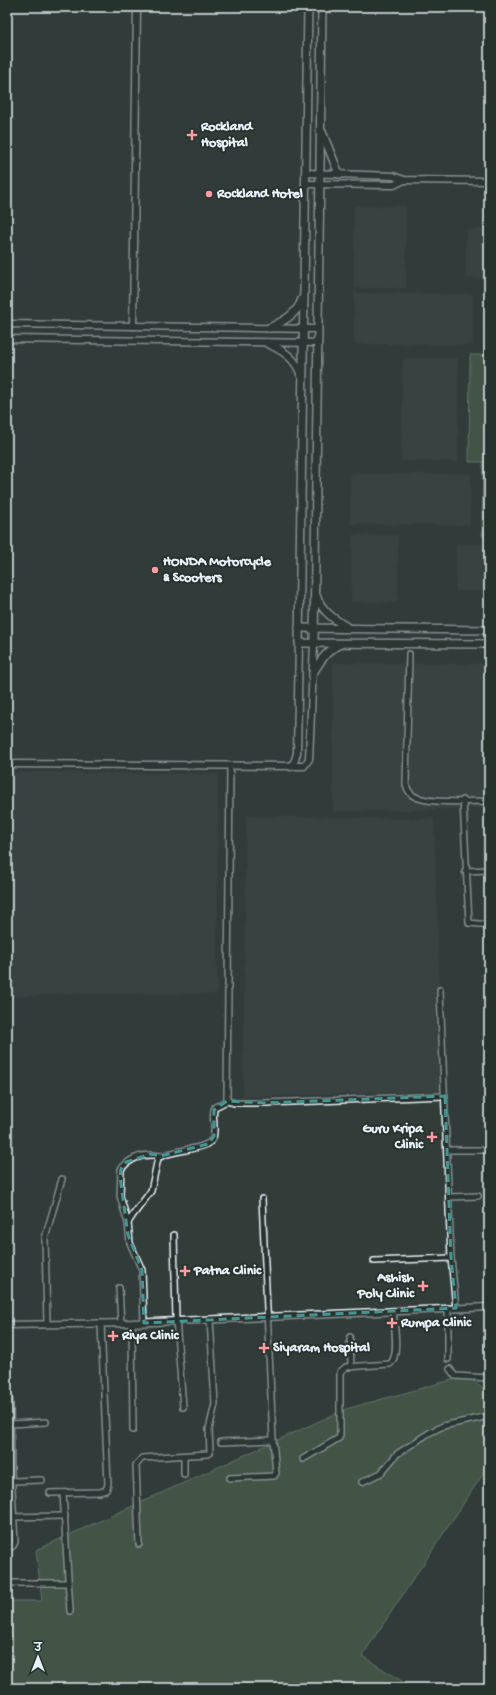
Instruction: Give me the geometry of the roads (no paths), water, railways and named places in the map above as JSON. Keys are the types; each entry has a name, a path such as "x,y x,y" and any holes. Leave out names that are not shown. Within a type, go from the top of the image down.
{"main road":[{"path":"308,7 300,643 489,644"},
{"path":"314,643 322,7"},
{"path":"320,126 339,174"},
{"path":"269,328 283,321 296,310 301,303 304,293"},
{"path":"267,343 280,349 291,358 299,369 303,379"},
{"path":"314,591 318,602 335,621 348,628"},
{"path":"299,628 489,630"},
{"path":"403,629 404,643"},
{"path":"313,673 326,655 336,646 345,643"}],"street":[{"path":"133,326 137,7"},
{"path":"305,173 393,176 404,180 489,181"},
{"path":"305,184 394,184 404,180"},
{"path":"7,324 318,329"},
{"path":"7,339 318,343"},
{"path":"290,767 295,760 297,753 300,643"},
{"path":"7,764 304,766 310,759 314,643"},
{"path":"408,654 406,785 410,793 420,798 489,801"},
{"path":"227,1101 230,766"},
{"path":"463,800 465,871 469,923 489,925"},
{"path":"465,871 489,870"},
{"path":"440,990 451,1258 456,1308"},
{"path":"144,1323 142,1270 130,1243 128,1223 122,1204 120,1168 126,1162 140,1155 151,1154 161,1156 208,1144 214,1136 215,1107 227,1101 235,1103 274,1103 445,1096"},
{"path":"447,1150 489,1150"},
{"path":"128,1223 151,1191 157,1162 161,1156"},
{"path":"47,1324 45,1238 62,1180"},
{"path":"449,1197 478,1196"},
{"path":"230,1478 276,1475 273,1440 262,1200"},
{"path":"174,1235 176,1320 183,1407"},
{"path":"374,1261 451,1258"},
{"path":"120,1288 121,1323"},
{"path":"7,1325 144,1323 176,1320 489,1307"},
{"path":"448,1308 448,1359"},
{"path":"303,1459 339,1438 340,1372 346,1367 390,1364 393,1362 396,1352 393,1311"},
{"path":"138,1544 137,1461 142,1458 209,1454 211,1450 209,1428 216,1404 210,1319"},
{"path":"132,1323 133,1430"},
{"path":"50,1493 100,1492 106,1490 108,1484 101,1324"},
{"path":"350,1337 351,1367"},
{"path":"450,1369 455,1376 489,1378"},
{"path":"7,1389 10,1394 11,1424 9,1454 15,1542 13,1546 7,1548"},
{"path":"362,1482 381,1473 397,1454 442,1426 489,1416"},
{"path":"11,1424 46,1422"},
{"path":"221,1442 273,1440"},
{"path":"184,1456 184,1474"},
{"path":"12,1481 42,1480"},
{"path":"63,1493 70,1611"},
{"path":"7,1517 65,1516"},
{"path":"7,1583 68,1583"}],"place":[{"name":"Rockland Hospital","path":"192,135"},
{"name":"Rockland Hotel","path":"209,194"},
{"name":"HONDA Motorcycle & Scooters","path":"155,570"},
{"name":"Guru Kripa Clinic","path":"432,1137"},
{"name":"Patna Clinic","path":"185,1271"},
{"name":"Ashish Poly Clinic","path":"423,1286"},
{"name":"Rumpa Clinic","path":"392,1323"},
{"name":"Riya Clinic","path":"113,1336"},
{"name":"Siyaram Hospital","path":"264,1348"}]}
